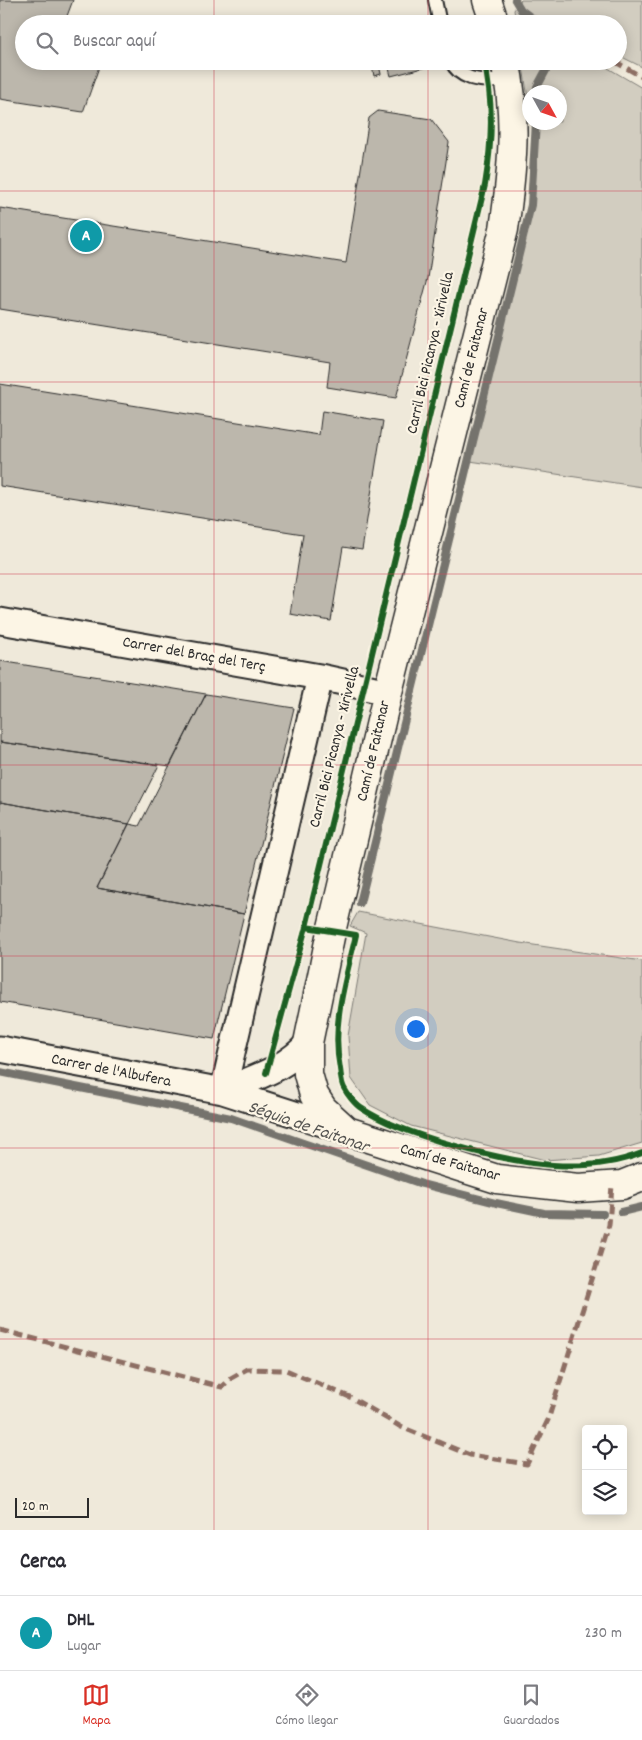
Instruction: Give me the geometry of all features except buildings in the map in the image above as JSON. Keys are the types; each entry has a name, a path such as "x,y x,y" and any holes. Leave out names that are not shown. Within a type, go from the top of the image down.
{"street":[{"path":"487,0 492,15"},
{"name":"Camí de Faitanar","path":"507,72 514,123 510,186 504,229 388,692 331,932 308,1043 308,1074 314,1095 323,1110 347,1131 497,1179 578,1188 622,1185 642,1177"},
{"name":"Carrer del Braç del Terç","path":"0,621 320,677 388,692"},
{"path":"223,1092 320,677"},
{"path":"223,1092 292,1060 308,1043"},
{"name":"Carrer de l'Albufera","path":"0,1050 223,1092 347,1131"}],"lane":[{"path":"435,0 438,15"},
{"path":"456,70 470,79 507,72"}],"shaded area":[{"path":"521,0 642,0 642,67 627,60 627,15 515,15 514,10"},
{"path":"523,70 611,70 642,88 642,487 470,461 528,227 537,146 534,130 567,130 567,85 526,85"},
{"path":"358,912 520,943 642,961 642,1143 599,1156 545,1160 411,1126 370,1105 351,1078 348,1036 366,933 350,926"}],"waterway":[{"path":"515,0 521,10 528,15"},
{"path":"538,85 546,70"},
{"path":"360,903 531,205 536,130"},
{"name":"Séquia de Faitanar","path":"0,1072 231,1118 422,1184 496,1203 544,1213 603,1214"},
{"name":"Séquia de Faitanar","path":"621,1212 642,1207"}],"marked path":[{"path":"627,68 642,77"},
{"path":"0,1330 222,1387 231,1378 247,1369 286,1370 352,1398 401,1427 470,1455 527,1464 548,1420 609,1225 612,1185"}],"cycle path":[{"name":"Carril Bici Picanya - Xirivella","path":"486,70 491,123 485,185 306,927 356,935 344,985 337,1035 343,1086 351,1099 361,1108 401,1128 426,1137 481,1153 532,1163 564,1166 587,1165 620,1160 642,1153"},
{"path":"266,1073 306,927"}],"place":[{"name":"DHL","path":"86,236"}]}
